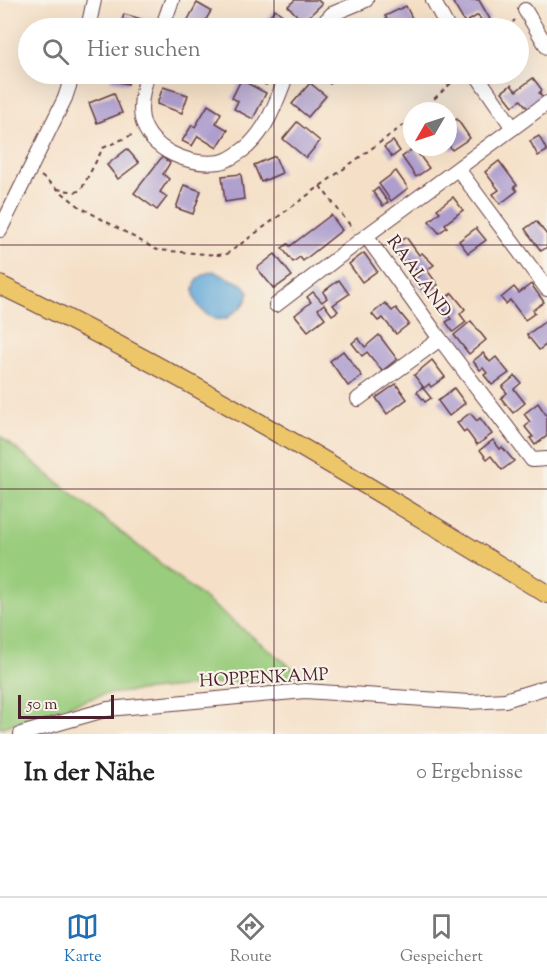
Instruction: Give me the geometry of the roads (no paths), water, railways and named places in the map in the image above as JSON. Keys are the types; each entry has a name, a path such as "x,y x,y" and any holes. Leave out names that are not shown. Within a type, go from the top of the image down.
{"main road":[{"path":"0,285 56,312 285,437 547,594"}],"street":[{"path":"90,18 94,0"},
{"path":"166,18 172,0"},
{"path":"328,18 332,14 366,0"},
{"path":"433,0 443,18"},
{"path":"525,10 547,47"},
{"path":"0,230 65,98 70,84"},
{"path":"144,84 141,108 150,137 163,148 186,160 222,162 247,147 269,119 282,84"},
{"path":"483,84 513,128"},
{"name":"RAALAND","path":"276,304 547,103"},
{"path":"458,169 547,289"},
{"name":"RAALAND","path":"363,238 532,460 547,459"},
{"name":"RAALAND","path":"358,399 440,339"},
{"name":"HOPPENKAMP","path":"21,734 108,709 305,691 469,702 505,700 547,687"}],"water":[{"path":"213,271 244,285 249,292 243,305 224,319 216,319 208,315 196,301 195,284 201,276"}]}
